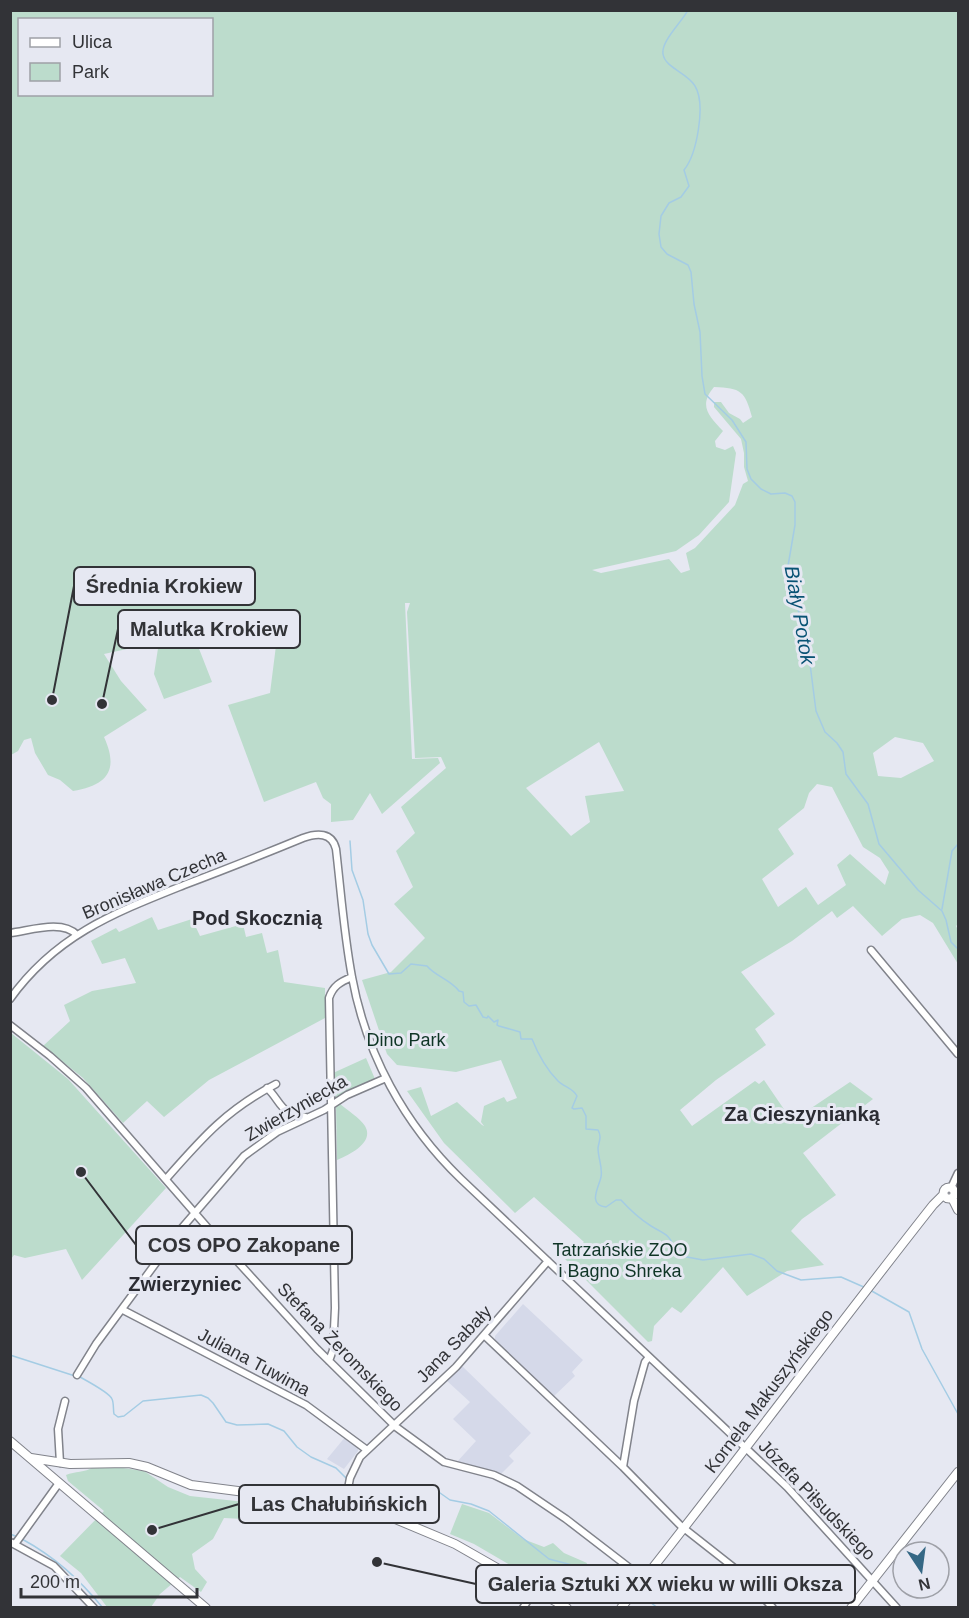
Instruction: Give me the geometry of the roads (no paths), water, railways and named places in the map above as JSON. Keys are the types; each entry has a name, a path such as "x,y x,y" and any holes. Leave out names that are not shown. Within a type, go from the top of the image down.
{"street":[{"name":"Bronisława Czecha","path":"10,999 37,968 77,935 99,921 303,838 320,834 330,838"},
{"name":"Józefa Piłsudskiego","path":"330,838 336,849 352,977 365,1029 386,1078 414,1124 440,1157 745,1447 815,1517 897,1608"},
{"path":"10,933 58,927 70,929 77,935"},
{"path":"871,950 958,1054"},
{"path":"329,1361 333,1350 335,1308 329,998 332,989 340,982 352,977"},
{"name":"Stefana Żeromskiego","path":"10,1025 86,1088 329,1361 394,1425 444,1462 498,1477 517,1486 566,1518 644,1579"},
{"name":"Zwierzyniecka","path":"77,1375 96,1344 195,1212 244,1156 278,1132 347,1095 386,1078"},
{"path":"166,1179 226,1114 276,1084"},
{"path":"267,1088 276,1095 286,1111 307,1117"},
{"path":"951,1188 958,1173"},
{"path":"951,1188 945,1189 943,1196 947,1199 952,1198"},
{"path":"951,1188 954,1193 952,1198 958,1210"},
{"name":"Kornela Makuszyńskiego","path":"621,1608 866,1288 933,1205 943,1196"},
{"name":"Jana Sabały","path":"345,1505 351,1474 359,1459 456,1367 548,1261"},
{"name":"Juliana Tuwima","path":"123,1310 306,1405 367,1450"},
{"path":"485,1336 684,1528 737,1570 773,1608"},
{"path":"623,1467 634,1401 645,1362 649,1357"},
{"path":"60,1463 58,1429 65,1401"},
{"path":"10,1441 206,1608"},
{"path":"31,1458 70,1464 132,1463 191,1485 378,1511 441,1538 567,1608"},
{"path":"50,1476 59,1467 70,1464"},
{"path":"851,1608 958,1472"},
{"path":"59,1483 14,1542 54,1566 94,1608"},
{"path":"523,1608 535,1589"}],"waterway":[{"name":"Biały Potok","path":"688,10 665,43 663,54 668,63 692,81 695,86 700,104 700,116 693,153 684,170 689,186 681,197 669,203 661,216 659,234 661,247 667,254 688,265 691,272 700,332 705,394 732,420 746,442 747,469 751,479 761,489 771,494 785,493 792,496 795,502 795,525 788,566 809,656 816,711 825,732 843,752 846,774 868,804 879,844 918,890 942,911 951,942 958,949"},
{"path":"350,841 352,870 363,900 368,934 389,974 401,973 411,964 427,966 463,992 464,1002 469,1006 476,1005 483,1017 488,1016 494,1022 498,1020 497,1025 520,1032 521,1039 532,1039 550,1072 560,1083 575,1093 577,1096 572,1108 582,1108 586,1116 586,1129 598,1130 600,1135 598,1148 601,1177 596,1195 600,1206 606,1207 616,1200 621,1200 643,1220 666,1235 671,1240 674,1249 687,1257 703,1260 751,1254 764,1259 777,1271 801,1280 841,1277 866,1288"},
{"path":"942,909 952,851 958,844"},
{"path":"870,1290 909,1312 922,1349 958,1414"},
{"path":"10,1355 75,1376"},
{"path":"80,1377 110,1396 114,1414 118,1417 124,1416 143,1401 201,1395 213,1403 226,1422 237,1425 268,1424 284,1431 297,1447 311,1457 336,1468 347,1479"},
{"path":"352,1485 365,1495 384,1492 400,1493 408,1486 433,1488 450,1500 471,1504 489,1511 549,1559 614,1576 632,1589"},
{"path":"10,1534 18,1537"},
{"path":"22,1539 66,1569 103,1608"},
{"path":"636,1592 658,1608"}],"place":[{"name":"Średnia Krokiew","path":"52,700"},
{"name":"Malutka Krokiew","path":"102,704"},
{"name":"COS OPO Zakopane","path":"81,1172"},
{"name":"Las Chałubińskich","path":"152,1530"},
{"name":"Galeria Sztuki XX wieku w willi Oksza","path":"377,1562"}],"district":[{"name":"Pod Skocznią","path":"257,918"},
{"name":"Za Cieszynianką","path":"802,1114"},
{"name":"Zwierzyniec","path":"185,1284"}],"park label":[{"name":"Dino Park","path":"406,1040"},
{"name":"Tatrzańskie ZOO i Bagno Shreka","path":"620,1260"}]}
